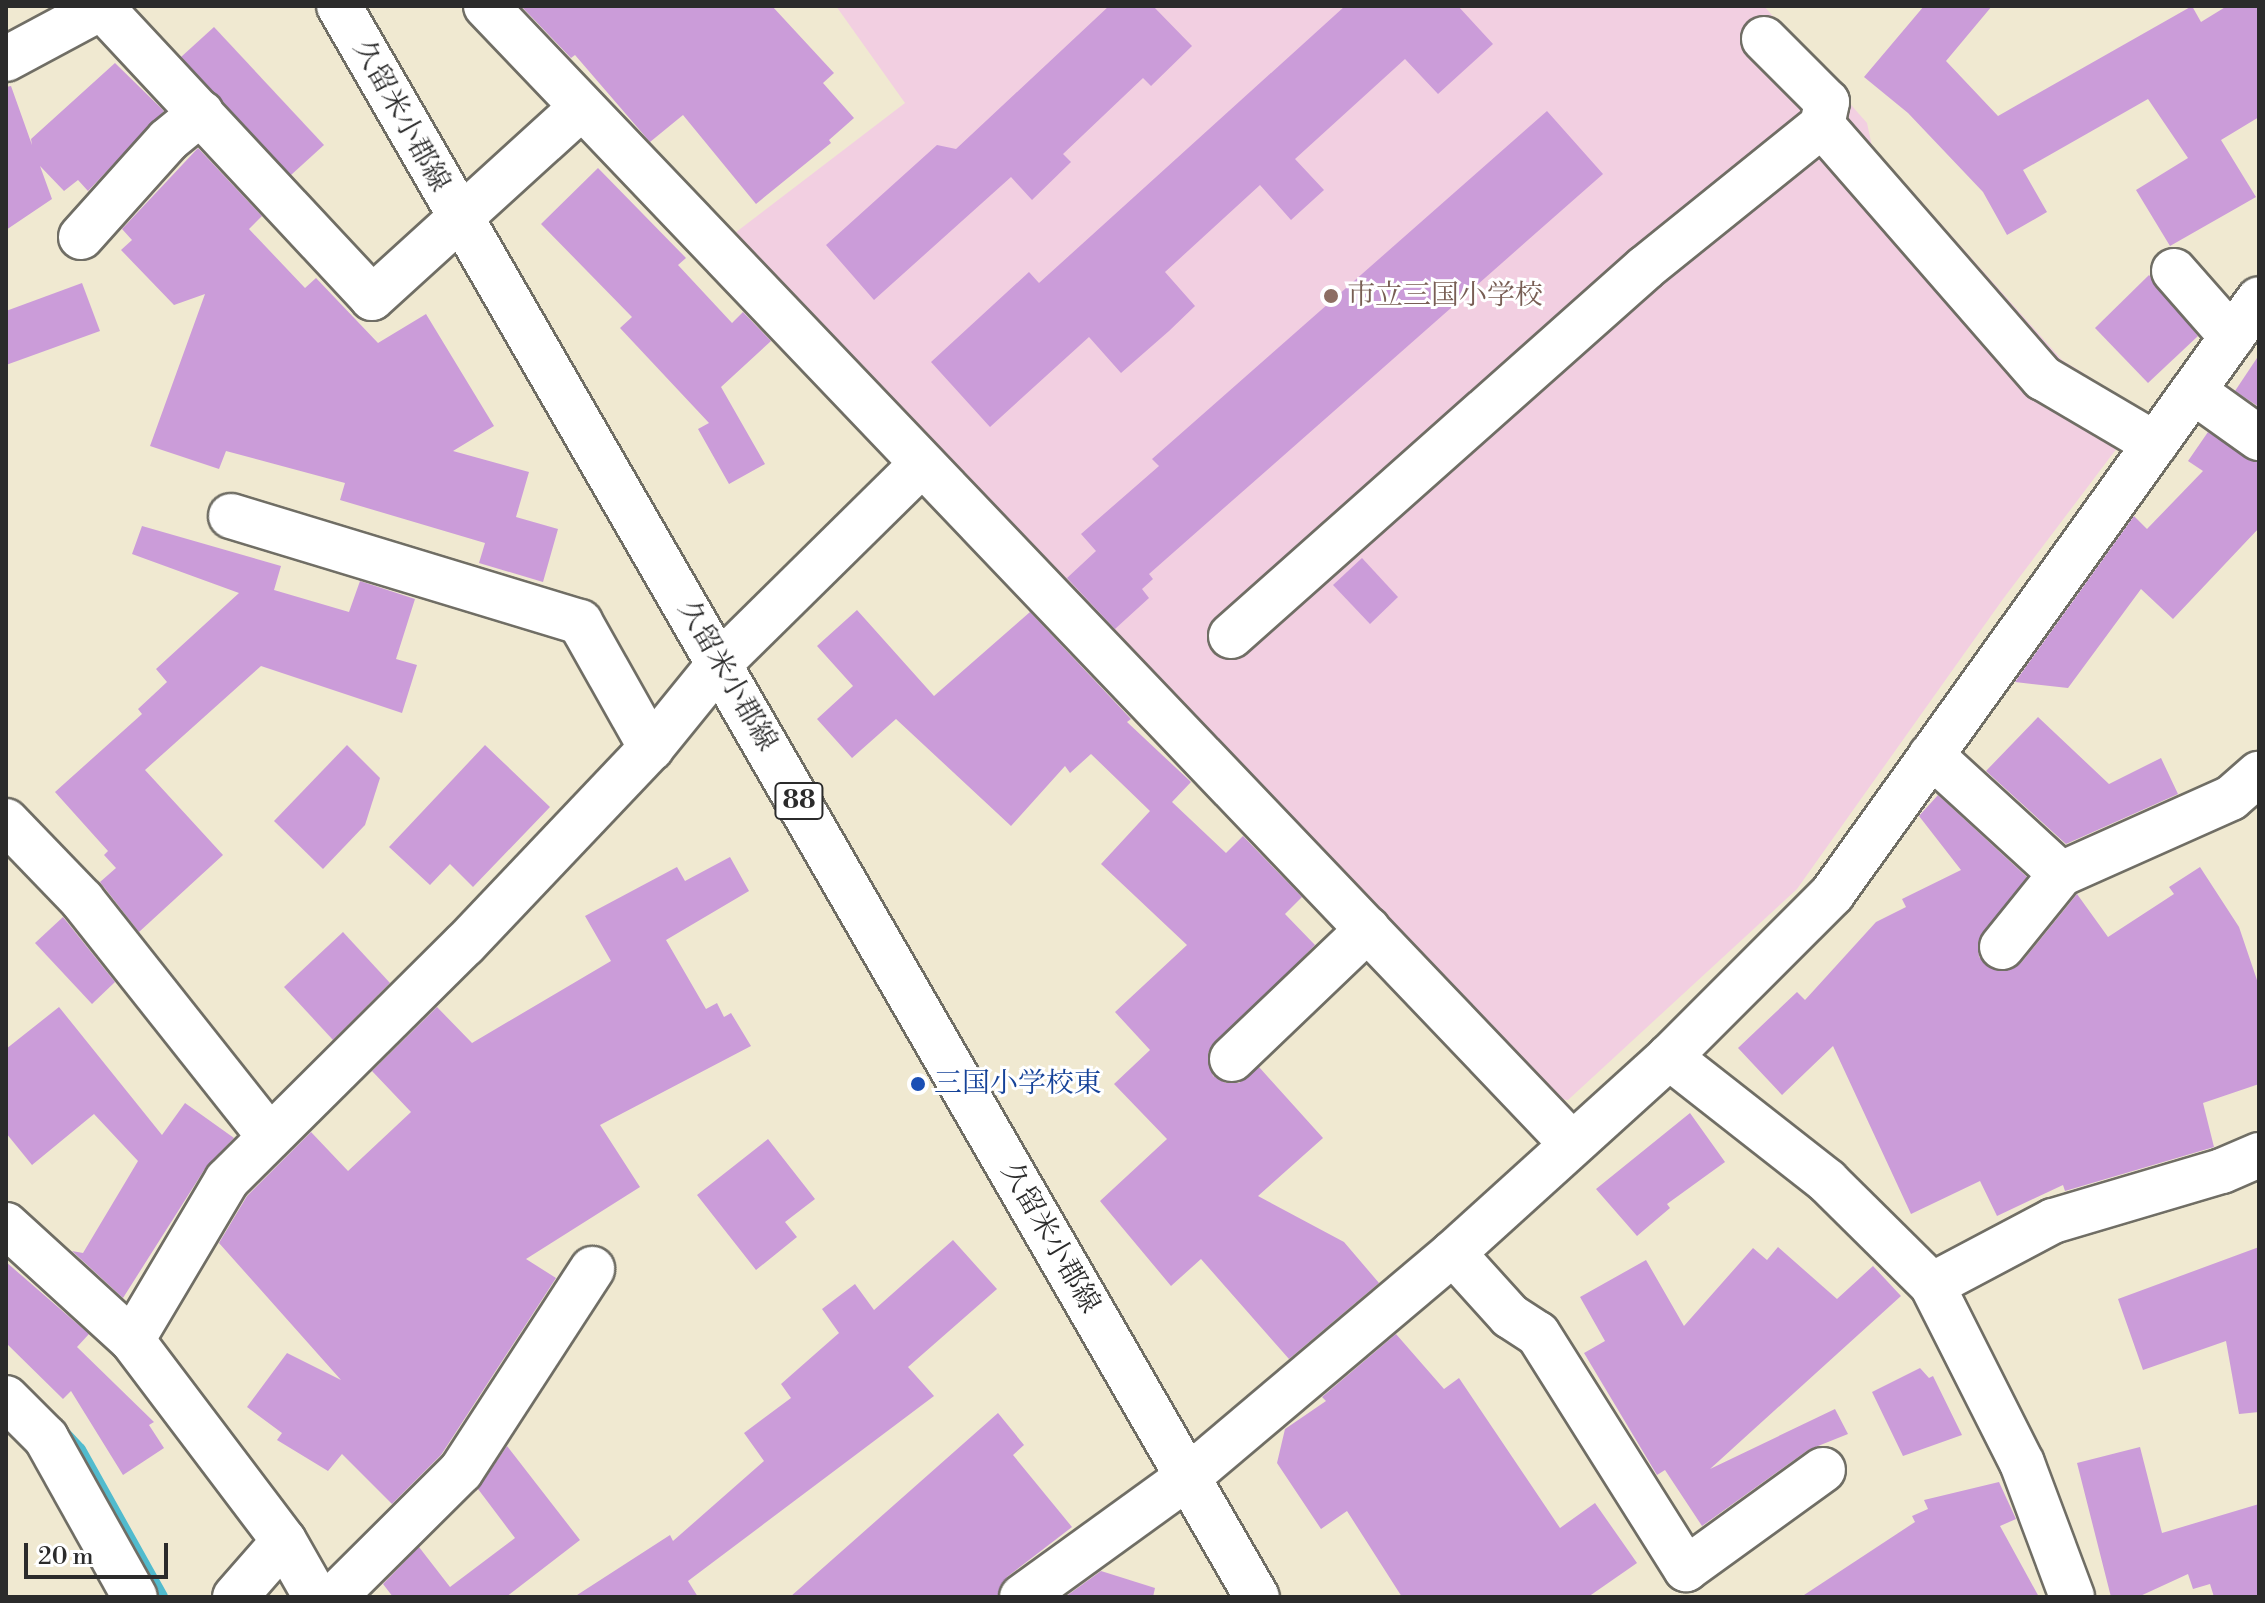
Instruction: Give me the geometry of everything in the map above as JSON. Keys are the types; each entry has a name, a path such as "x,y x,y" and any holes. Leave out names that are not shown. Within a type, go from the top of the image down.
{"street":[{"name":"久留米小郡線","path":"339,6 460,221 720,663 1257,1597"},
{"path":"486,6 920,466 976,515 1571,1143"},
{"path":"6,59 104,7 372,298 580,109"},
{"path":"1231,636 1645,268 1822,125 1827,102 1764,39"},
{"path":"81,237 168,140 201,113"},
{"path":"1822,125 2043,378 2155,444"},
{"path":"2174,271 2232,337"},
{"path":"1022,1597 1188,1477 1453,1253 1669,1057 1832,894 2259,299"},
{"path":"2193,391 2259,438"},
{"path":"132,1340 227,1180 268,1135 465,944 651,748 720,663 920,466"},
{"path":"231,516 580,622 651,748"},
{"path":"1931,755 2061,874"},
{"path":"2002,947 2061,874 2231,798 2259,774"},
{"path":"6,821 82,900 268,1135"},
{"path":"1232,1059 1368,929"},
{"path":"1669,1057 1827,1181 1932,1285 2022,1463 2072,1597"},
{"path":"1932,1285 2053,1221 2222,1171 2259,1155"},
{"path":"6,1225 132,1340 284,1541 316,1597"},
{"path":"1453,1253 1510,1316 1538,1334 1686,1569 1823,1470"},
{"path":"334,1597 461,1471 592,1269"},
{"path":"6,1398 46,1438 135,1597"},
{"path":"235,1597 284,1541"}],"shaded area":[{"path":"836,6 1764,6 1867,123 1872,146 2062,360 2145,411 2003,599 1797,889 1568,1100 1553,1098 727,239 905,103"}],"building":[{"path":"521,6 772,6 834,73 823,83 854,118 829,140 831,143 756,204 683,115 650,142 575,55 571,58"},
{"path":"1109,6 1153,6 1192,46 1151,86 1143,78 1063,154 1071,162 1032,200 1011,177 874,300 826,245 937,145 956,149"},
{"path":"1345,6 1458,6 1493,44 1438,94 1405,59 1295,159 1324,190 1291,220 1260,185 1165,272 1195,306 1169,331 1121,373 1089,337 990,427 931,362 1029,272 1039,283"},
{"path":"1924,6 1992,6 1946,61 1998,116 2192,6 2201,22 2227,6 2259,6 2259,117 2221,140 2256,197 2170,246 2136,190 2188,158 2148,99 2023,170 2047,212 2007,235 1983,192 1908,113 1864,77"},
{"path":"214,27 324,145 291,175 181,57"},
{"path":"115,63 164,111 88,191 78,180 64,191 40,166 52,199 6,230 6,87 11,86 32,145 31,139"},
{"path":"1547,111 1603,174 1149,574 1153,579 1142,589 1149,598 1115,629 1067,578 1096,551 1081,534 1159,466 1152,459"},
{"path":"198,148 262,216 249,229 305,288 316,278 378,343 426,314 494,426 453,451 529,472 516,517 558,529 543,582 479,563 485,543 340,500 345,483 226,451 219,469 150,446 205,294 174,305 121,250 132,240 122,229"},
{"path":"598,168 686,258 678,265 732,323 743,312 771,341 721,387 765,464 729,484 698,429 709,423 620,328 632,317 541,224"},
{"path":"2149,275 2198,336 2148,383 2095,328"},
{"path":"82,283 100,331 6,365 6,311"},
{"path":"2259,355 2259,407 2235,391"},
{"path":"2208,432 2259,463 2259,528 2173,619 2141,589 2068,688 2015,682 2134,516 2147,529 2203,471 2188,461"},
{"path":"142,526 281,566 274,590 349,612 360,581 415,599 396,659 417,665 402,713 261,666 145,770 223,855 139,932 100,882 116,868 104,855 108,851 55,792 142,714 138,709 167,682 156,669 239,593 132,554"},
{"path":"1362,558 1398,597 1370,624 1333,585"},
{"path":"857,610 934,696 1030,612 1131,719 1127,722 1191,782 1172,802 1226,853 1243,836 1302,897 1285,914 1315,945 1208,1053 1213,1076 1226,1083 1239,1083 1259,1067 1323,1138 1258,1196 1344,1242 1379,1283 1289,1359 1201,1259 1171,1286 1100,1201 1167,1139 1114,1084 1150,1050 1115,1012 1187,945 1101,864 1150,811 1091,754 1070,773 1065,766 1011,826 896,719 852,758 817,719 853,686 817,646"},
{"path":"2038,717 2109,784 2161,758 2178,794 2066,844 1986,771"},
{"path":"347,745 380,778 365,825 323,869 274,821"},
{"path":"485,745 550,807 473,887 450,864 430,885 389,847"},
{"path":"1938,795 2027,877 1978,942 1979,957 1997,971 2021,963 2077,894 2108,937 2174,894 2169,887 2200,867 2239,927 2259,986 2259,1084 2203,1103 2214,1147 2065,1191 2063,1185 1997,1216 1980,1181 1911,1214 1833,1046 1782,1095 1738,1048 1797,992 1805,1000 1876,922 1906,907 1902,899 1961,870 1919,816"},
{"path":"730,857 749,891 666,940 706,1009 717,1003 724,1017 731,1013 751,1046 600,1125 640,1187 526,1259 556,1278 441,1455 392,1504 342,1454 328,1471 277,1440 282,1433 247,1407 287,1353 341,1380 219,1243 247,1196 311,1132 348,1171 411,1112 372,1071 437,1007 472,1043 611,961 585,916 677,867 685,881"},
{"path":"63,917 115,982 92,1004 35,943"},
{"path":"343,932 390,983 333,1040 284,987"},
{"path":"59,1007 162,1135 185,1103 234,1138 206,1167 123,1298 72,1251 83,1253 138,1161 94,1114 32,1165 6,1133 6,1049"},
{"path":"1690,1113 1725,1162 1667,1204 1670,1208 1637,1236 1596,1189"},
{"path":"768,1139 815,1199 785,1222 797,1237 756,1270 697,1195"},
{"path":"953,1240 997,1289 908,1367 934,1396 688,1581 698,1597 574,1597 670,1535 673,1541 764,1461 744,1433 791,1398 781,1384 839,1333 822,1309 855,1284 874,1310"},
{"path":"1778,1247 1837,1299 1873,1266 1901,1296 1710,1469 1835,1409 1848,1434 1808,1450 1702,1526 1665,1470 1657,1475 1584,1353 1605,1341 1580,1297 1646,1260 1684,1326 1753,1248 1767,1260"},
{"path":"2259,1247 2259,1412 2239,1414 2226,1341 2143,1370 2118,1299"},
{"path":"6,1262 89,1334 77,1347 154,1422 149,1425 164,1448 123,1475 71,1391 63,1399 6,1343"},
{"path":"1396,1334 1444,1389 1459,1378 1560,1528 1595,1503 1637,1563 1588,1597 1402,1597 1347,1511 1321,1529 1277,1463 1285,1429 1326,1401 1322,1397"},
{"path":"1920,1368 1929,1378 1933,1376 1962,1435 1903,1456 1872,1392"},
{"path":"998,1413 1024,1445 1013,1455 1072,1527 1007,1577 997,1597 790,1597"},
{"path":"507,1446 580,1540 506,1597 393,1597 383,1584 419,1547 450,1587 515,1538 478,1489"},
{"path":"2140,1447 2162,1533 2259,1504 2259,1597 2214,1597 2210,1584 2193,1589 2188,1574 2138,1597 2111,1597 2077,1463"},
{"path":"1999,1482 2016,1519 2000,1526 2039,1597 1801,1597 1915,1522 1912,1516 1928,1509 1924,1500"},
{"path":"1101,1571 1155,1588 1153,1597 1065,1597"}],"waterway":[{"path":"63,1433 79,1450 161,1597"}],"place":[{"name":"市立三国小学校","path":"1331,296"},
{"name":"三国小学校東","path":"918,1084"}]}
